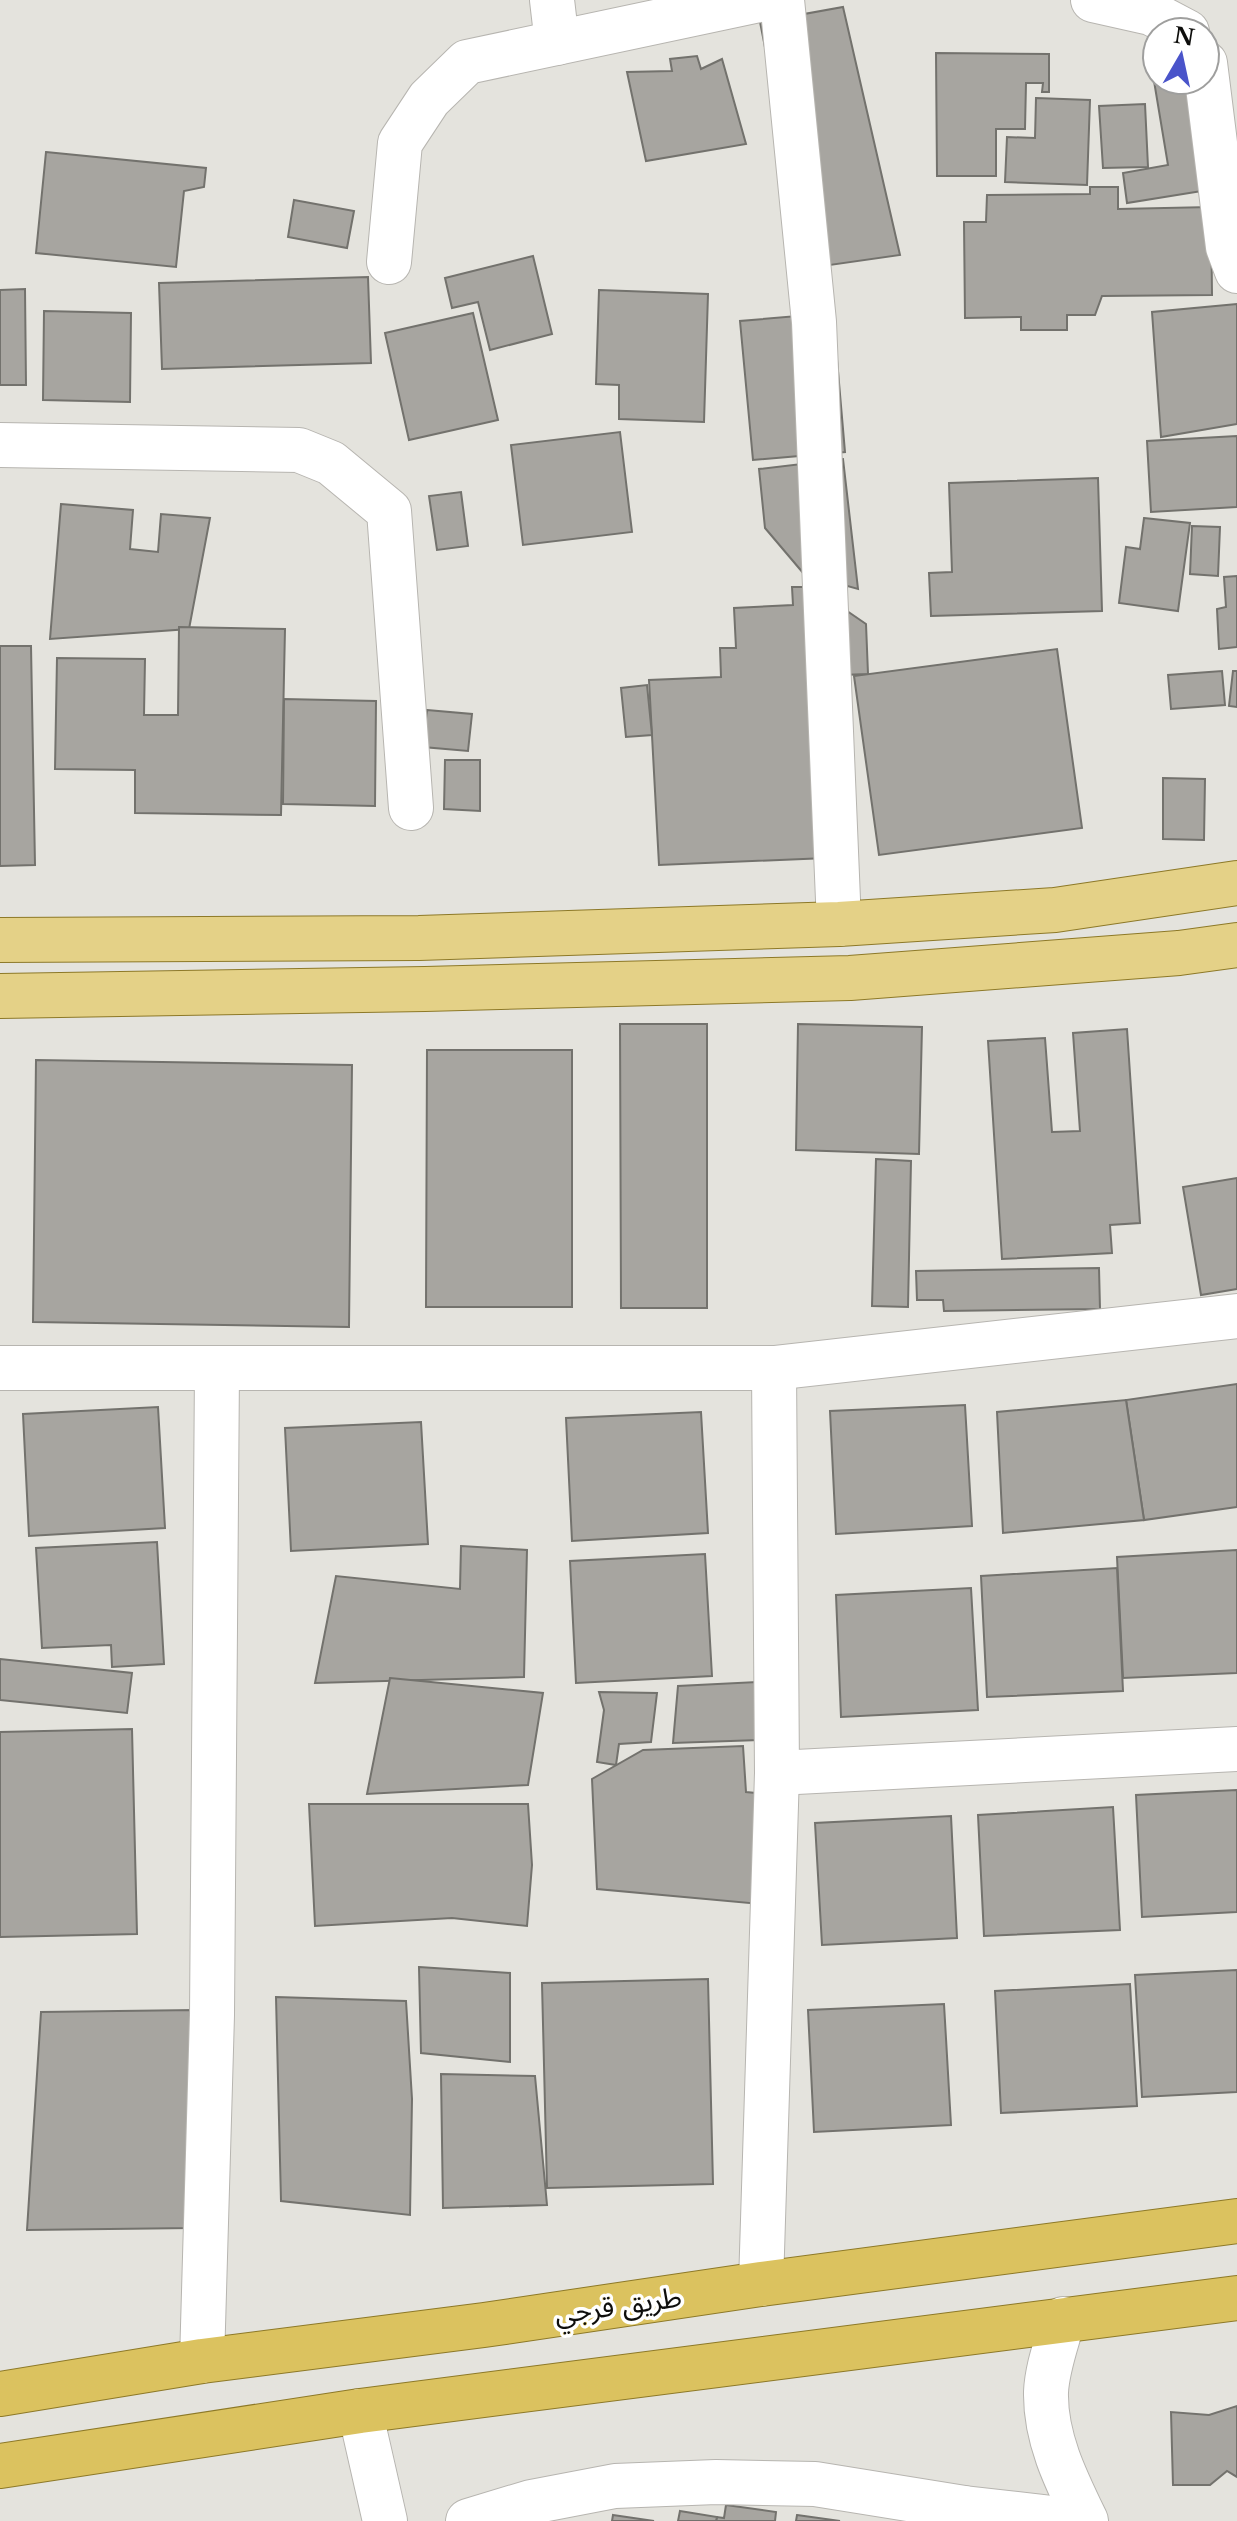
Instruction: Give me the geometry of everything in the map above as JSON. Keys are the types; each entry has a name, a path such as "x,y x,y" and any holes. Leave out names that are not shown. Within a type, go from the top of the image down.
{"highway":[{"name":"طريق قرجي","path":"0,2394 202,2361 1237,2221"},
{"path":"0,2466 360,2411 1237,2298"}],"main road":[{"path":"0,940 419,938 839,924 1055,910 1237,883"},
{"path":"0,996 850,978 1179,953 1237,945"}],"street":[{"path":"552,0 557,43"},
{"path":"389,262 400,143 429,99 467,62 759,0"},
{"path":"782,0 814,322 839,924"},
{"path":"1093,0 1157,16"},
{"path":"1209,96 1228,247 1237,271"},
{"path":"0,445 299,450 331,463 364,488 389,511 411,808"},
{"path":"0,1368 774,1368 1237,1316"},
{"path":"761,2284 777,1773 774,1368"},
{"path":"202,2361 212,2015 217,1369"},
{"path":"777,1773 1237,1749"},
{"path":"1063,2319 1046,2390 1048,2431 1086,2521"},
{"path":"360,2411 385,2521"},
{"path":"468,2521 531,2502 615,2486 716,2482 815,2484 963,2514 1078,2521"}],"building":[{"path":"843,7 900,255 809,268 760,22"},
{"path":"936,53 1049,54 1049,92 1042,92 1043,83 1026,83 1025,129 996,129 996,176 937,176"},
{"path":"697,56 701,69 722,59 746,144 646,161 627,72 672,71 670,59"},
{"path":"1156,96 1209,96 1233,186 1127,203 1123,173 1168,165"},
{"path":"1036,98 1090,100 1087,185 1005,182 1007,137 1035,138"},
{"path":"1145,104 1148,167 1103,168 1099,106"},
{"path":"46,152 206,168 204,187 184,191 176,267 36,253"},
{"path":"1090,187 1118,187 1118,209 1211,207 1212,295 1102,296 1095,315 1067,315 1067,330 1021,330 1021,317 965,318 964,222 986,222 987,195 1090,194"},
{"path":"294,200 354,211 347,248 288,237"},
{"path":"533,256 552,334 490,350 478,302 452,308 445,278"},
{"path":"368,277 371,363 162,369 159,283"},
{"path":"25,289 26,385 0,385 0,290"},
{"path":"599,290 708,294 704,422 619,419 619,385 596,384"},
{"path":"1237,304 1237,424 1161,437 1152,312"},
{"path":"44,311 131,313 130,402 43,400"},
{"path":"473,313 498,420 409,440 385,333"},
{"path":"833,313 845,452 753,460 740,321"},
{"path":"620,432 632,532 523,545 511,445"},
{"path":"1237,436 1237,507 1151,512 1147,441"},
{"path":"843,459 858,589 804,574 765,528 759,469"},
{"path":"1098,478 1102,611 931,616 929,573 952,572 949,483"},
{"path":"461,492 468,546 437,550 429,496"},
{"path":"61,504 133,510 130,549 158,552 161,514 210,518 189,629 50,639"},
{"path":"1144,518 1190,523 1178,611 1119,603 1126,547 1140,549"},
{"path":"1192,526 1220,527 1218,576 1190,574"},
{"path":"1237,576 1237,647 1219,649 1217,609 1226,607 1224,577"},
{"path":"792,587 812,587 866,624 868,674 841,675 850,857 659,865 649,680 721,677 720,648 736,648 734,608 793,605"},
{"path":"179,627 285,629 281,815 135,813 135,770 55,769 57,658 145,659 144,715 178,715"},
{"path":"0,646 31,646 35,865 0,866"},
{"path":"1057,649 1082,828 879,855 854,676"},
{"path":"1222,671 1225,705 1171,709 1168,675"},
{"path":"1233,671 1237,671 1237,707 1229,706"},
{"path":"647,685 652,735 626,737 621,688"},
{"path":"284,699 376,701 375,806 283,804"},
{"path":"427,710 472,714 468,751 423,747"},
{"path":"445,760 480,760 480,811 444,809"},
{"path":"1163,778 1205,779 1204,840 1163,839"},
{"path":"620,1024 707,1024 707,1308 621,1308"},
{"path":"798,1024 922,1027 919,1154 796,1150"},
{"path":"1127,1029 1140,1223 1110,1225 1112,1253 1002,1259 988,1041 1045,1038 1052,1132 1080,1131 1073,1033"},
{"path":"427,1050 572,1050 572,1307 426,1307"},
{"path":"36,1060 352,1065 349,1327 33,1322"},
{"path":"876,1159 911,1161 908,1307 872,1306"},
{"path":"1237,1178 1237,1289 1201,1295 1183,1187"},
{"path":"1099,1268 1100,1309 944,1311 943,1300 917,1300 916,1271"},
{"path":"1237,1384 1237,1507 1144,1520 1126,1400"},
{"path":"1126,1400 1144,1520 1003,1533 997,1412"},
{"path":"965,1405 972,1526 836,1534 830,1411"},
{"path":"158,1407 165,1528 29,1536 23,1414"},
{"path":"701,1412 708,1533 572,1541 566,1418"},
{"path":"421,1422 428,1544 291,1551 285,1428"},
{"path":"157,1542 164,1664 112,1667 111,1645 42,1648 36,1548"},
{"path":"461,1546 527,1550 524,1677 315,1683 336,1576 460,1589"},
{"path":"1237,1550 1237,1673 1123,1678 1117,1557"},
{"path":"705,1554 712,1676 576,1683 570,1561"},
{"path":"1117,1568 1123,1691 987,1697 981,1576"},
{"path":"971,1588 978,1710 841,1717 836,1595"},
{"path":"0,1659 132,1673 127,1713 0,1700"},
{"path":"390,1678 543,1693 528,1785 367,1794"},
{"path":"757,1682 759,1740 673,1743 678,1686"},
{"path":"599,1692 657,1693 651,1742 619,1744 616,1765 597,1762 604,1710"},
{"path":"132,1729 137,1934 0,1937 0,1732"},
{"path":"743,1746 746,1792 768,1794 760,1904 597,1889 592,1779 643,1750"},
{"path":"1237,1790 1237,1912 1142,1917 1136,1795"},
{"path":"309,1804 528,1804 532,1865 527,1926 452,1918 315,1926"},
{"path":"1113,1807 1120,1930 984,1936 978,1815"},
{"path":"951,1816 957,1938 822,1945 815,1823"},
{"path":"419,1967 510,1973 510,2062 421,2053"},
{"path":"1237,1970 1237,2092 1142,2097 1135,1975"},
{"path":"708,1979 713,2184 547,2188 542,1983"},
{"path":"1130,1984 1137,2106 1001,2113 995,1991"},
{"path":"276,1997 406,2001 412,2099 410,2215 281,2201"},
{"path":"944,2004 951,2125 814,2132 808,2010"},
{"path":"195,2010 192,2228 27,2230 41,2012"},
{"path":"441,2074 535,2076 547,2205 443,2208"},
{"path":"1237,2406 1237,2477 1227,2471 1210,2485 1173,2485 1171,2412 1209,2415"},
{"path":"726,2505 776,2512 775,2521 716,2521 717,2517 724,2518"},
{"path":"680,2511 717,2517 716,2521 678,2521"},
{"path":"613,2515 654,2521 612,2521"},
{"path":"797,2515 840,2521 796,2521"}]}
